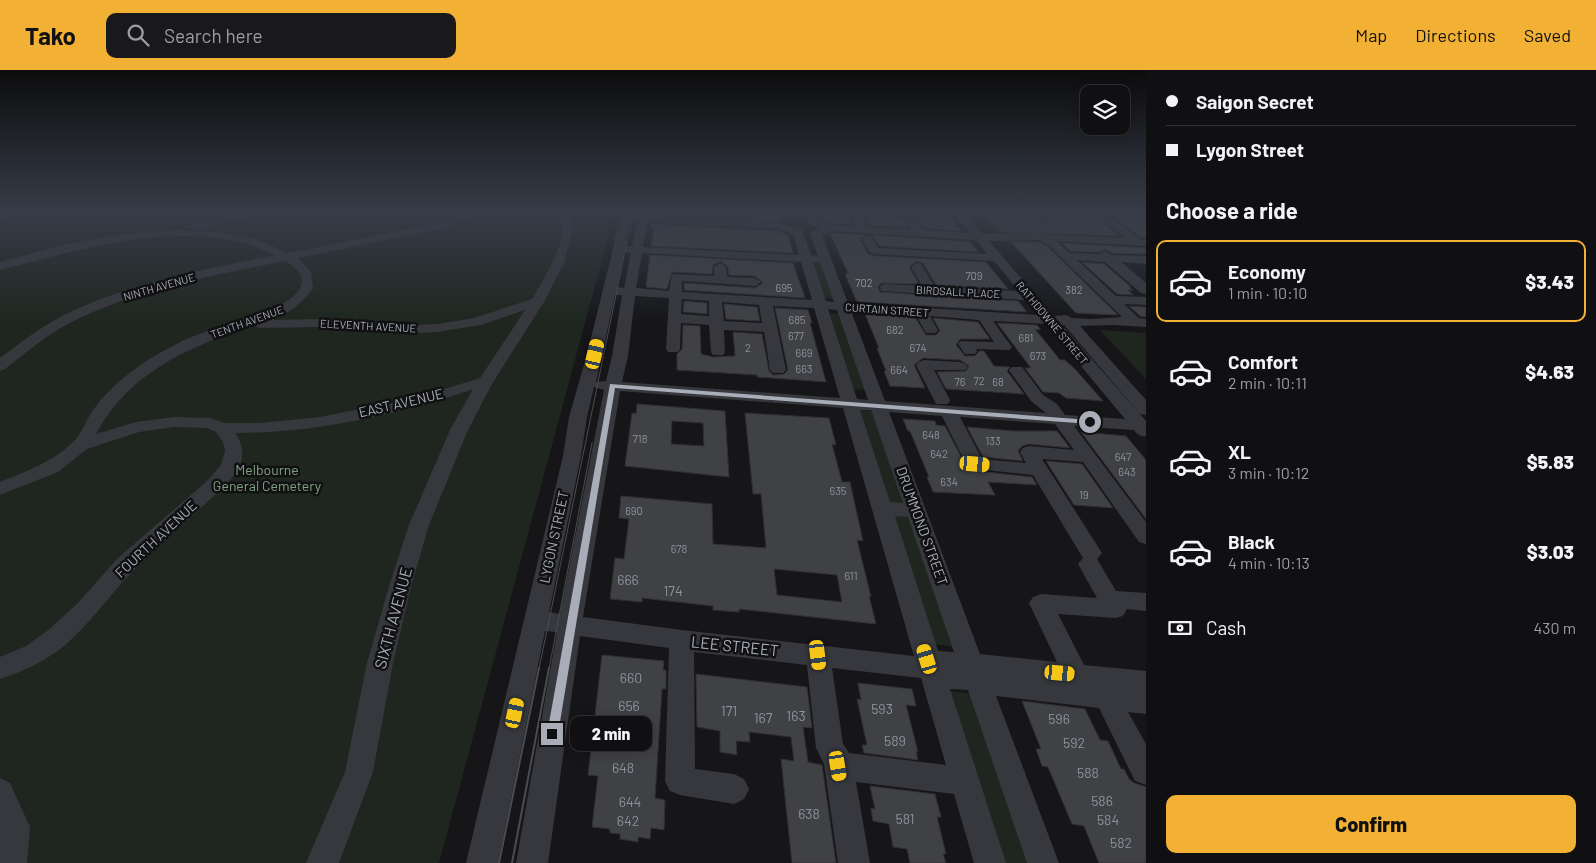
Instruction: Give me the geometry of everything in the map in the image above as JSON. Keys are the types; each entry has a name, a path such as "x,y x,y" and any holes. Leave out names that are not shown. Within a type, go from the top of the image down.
{"street":[{"name":"TENTH AVENUE","path":"0,266 62,249"},
{"name":"TENTH AVENUE","path":"81,445 99,413 118,391 142,371 182,347 215,333 286,308 298,300 307,288 306,275 303,268 287,256 271,249"},
{"name":"NINTH AVENUE","path":"0,366 38,336 65,320 99,305 160,285 322,249"},
{"path":"486,381 537,302 563,249"},
{"path":"619,249 689,252 753,265"},
{"name":"LYGON STREET","path":"482,863 573,450 578,417 619,249"},
{"path":"803,249 990,863"},
{"name":"DRUMMOND STREET","path":"822,249 1043,863"},
{"path":"873,249 874,251 943,260 998,258"},
{"path":"937,249 943,260"},
{"name":"RATHDOWNE STREET","path":"993,249 998,258 1050,320 1142,420"},
{"name":"RATHDOWNE STREET","path":"998,249 1068,322 1142,420"},
{"path":"1058,249 1111,300 1140,323"},
{"path":"1099,249 1146,290"},
{"name":"LYGON STREET","path":"532,863 570,624 622,345 636,250"},
{"path":"688,266 689,252"},
{"path":"1066,256 1146,260"},
{"path":"673,349 676,277 720,273 753,265 805,258 825,259"},
{"path":"753,265 770,328 778,370"},
{"path":"917,267 931,290"},
{"path":"1129,276 1146,276"},
{"name":"BIRDSALL PLACE","path":"898,310 885,286 931,290 974,289 1030,296"},
{"path":"970,351 965,344 1005,346 974,289"},
{"path":"610,291 629,292"},
{"name":"CURTAIN STREET","path":"629,292 1068,322 1140,323"},
{"path":"715,297 718,352"},
{"path":"1111,300 1146,301"},
{"name":"ELEVENTH AVENUE","path":"249,322 258,324 326,324 392,330 437,328 476,322 537,302"},
{"path":"921,312 931,330"},
{"path":"674,318 770,328"},
{"path":"960,367 924,365 975,464 1039,470"},
{"path":"1017,370 1037,398 1055,414 1089,457 1146,538"},
{"path":"588,379 1142,420"},
{"name":"EAST AVENUE","path":"222,428 258,428 320,422 420,402 486,381"},
{"name":"SIXTH AVENUE","path":"322,863 329,850 359,772 380,662 419,525 459,430 486,381"},
{"path":"0,489 51,468 81,445 136,427 174,422 210,423 222,428"},
{"name":"FOURTH AVENUE","path":"0,668 16,663 35,653 56,638 85,611 126,564 213,486 228,470 234,451 232,442 222,428"},
{"path":"1089,457 1029,452 1090,559 1115,609 1041,603 1076,675 1107,698 1145,771"},
{"path":"882,508 917,511"},
{"path":"1109,599 1146,602"},
{"name":"LEE STREET","path":"536,620 682,640 929,668 943,676 974,672 1076,675 1146,682"},
{"path":"682,640 680,781 734,789"},
{"path":"818,655 830,748 838,766 854,863"},
{"name":"LEE STREET","path":"974,672 994,685 1146,702"},
{"path":"838,766 964,781"},
{"path":"0,794 15,826 11,863"}],"green space":[{"name":"Melbourne General Cemetery","path":"0,249 605,249 439,863 0,863"},
{"path":"812,261 821,261 835,299 822,298"},
{"path":"826,313 841,314 868,390 851,389"},
{"path":"1100,330 1146,333 1146,379"},
{"path":"858,410 875,411 908,504 887,503"},
{"path":"893,515 913,517 957,647 933,644"},
{"path":"950,691 975,694 1033,863 1003,863"}],"building":[{"path":"712,249 792,249 793,253"},
{"path":"837,249 865,249 868,254 874,256 986,262 1008,289 936,285 923,263 917,261 909,267 919,284 881,283 878,287 880,292 1018,301 1027,312 859,302 856,300 845,274 848,274"},
{"path":"929,249 976,249 978,252"},
{"path":"1017,249 1050,249 1118,315 1076,313"},
{"path":"1068,249 1106,249 1100,252 1070,251"},
{"path":"1106,249 1146,249 1146,254 1113,253"},
{"path":"650,255 793,263 805,298 684,290 684,283 755,288 763,283 755,276 729,275 728,267 721,261 713,265 712,274 672,272 667,289 646,287"},
{"path":"1082,262 1104,264 1131,287 1129,287 1133,290 1128,290 1133,295 1117,294"},
{"path":"684,301 707,303 707,314 683,312"},
{"path":"724,304 757,307 760,321 726,319"},
{"path":"1129,306 1146,307 1146,317 1140,316"},
{"path":"775,308 808,310 826,382 677,370 677,354 682,349 683,325 700,326 701,354 713,357 735,356 733,332 762,334 769,371 773,375 784,374 788,370"},
{"path":"865,314 915,317 926,335 936,335 940,331 933,318 978,322 990,339 960,339 956,345 965,356 975,356 979,351 984,351 994,366 1010,367 1007,371 1024,394 946,389 937,372 966,371 969,366 960,360 923,358 914,365 925,388 890,386 877,348 879,348"},
{"path":"997,323 1037,325 1041,330 1035,329 1060,360 1065,360 1075,369 1103,401 1066,398 1059,393 1043,392 1025,368 1031,368"},
{"path":"637,404 725,411 729,477 625,466 632,413 636,414","holes":["672,421 703,423 704,446 671,444"]},
{"path":"745,413 829,418 836,445 832,444 842,482 850,482 863,541 857,540 876,624 739,609 739,612 713,610 713,606 642,598 642,602 610,599 615,558 624,559 629,519 619,518 621,496 712,504 713,544 766,548 761,494 753,494","holes":["774,569 837,575 842,602 777,595"]},
{"path":"903,419 935,421 936,425 945,426 968,470 1032,477 1037,485 988,482 995,495 933,492 927,477 929,477"},
{"path":"967,427 1013,431 1057,431 1070,448 1029,444 1022,446 1018,451 1023,461 983,457"},
{"path":"1081,432 1126,436 1146,460 1146,519"},
{"path":"1046,461 1082,464 1113,508 1074,505"},
{"path":"602,655 664,661 663,670 666,670 666,689 662,689 655,798 665,800 664,830 651,828 650,839 638,837 638,842 620,839 620,834 610,833 610,829 592,827 598,776 588,775"},
{"path":"696,674 807,687 812,728 803,727 808,762 822,765 836,863 792,863 781,759 794,761 791,737 749,732 750,742 736,741 737,755 720,752 720,731 697,727"},
{"path":"858,683 912,689 916,706 906,705 918,752 916,751 918,760 864,753 862,745 867,745 857,699 861,700"},
{"path":"1022,701 1085,709 1100,740 1108,741 1121,769 1124,769 1129,779 1134,783 1146,787 1146,863 1099,863 1084,826 1072,824 1048,767 1042,766 1036,749 1041,749"},
{"path":"870,786 935,794 941,817 937,817 946,854 943,854 946,863 910,863 907,849 893,847 889,824 873,821 871,808 875,809"}],"tram line":[{"path":"539,669 625,249"},
{"path":"549,669 592,443"},
{"path":"499,863 539,668"},
{"path":"512,863 549,668"}],"route":[{"path":"552,734 612,386 1090,422"}]}
